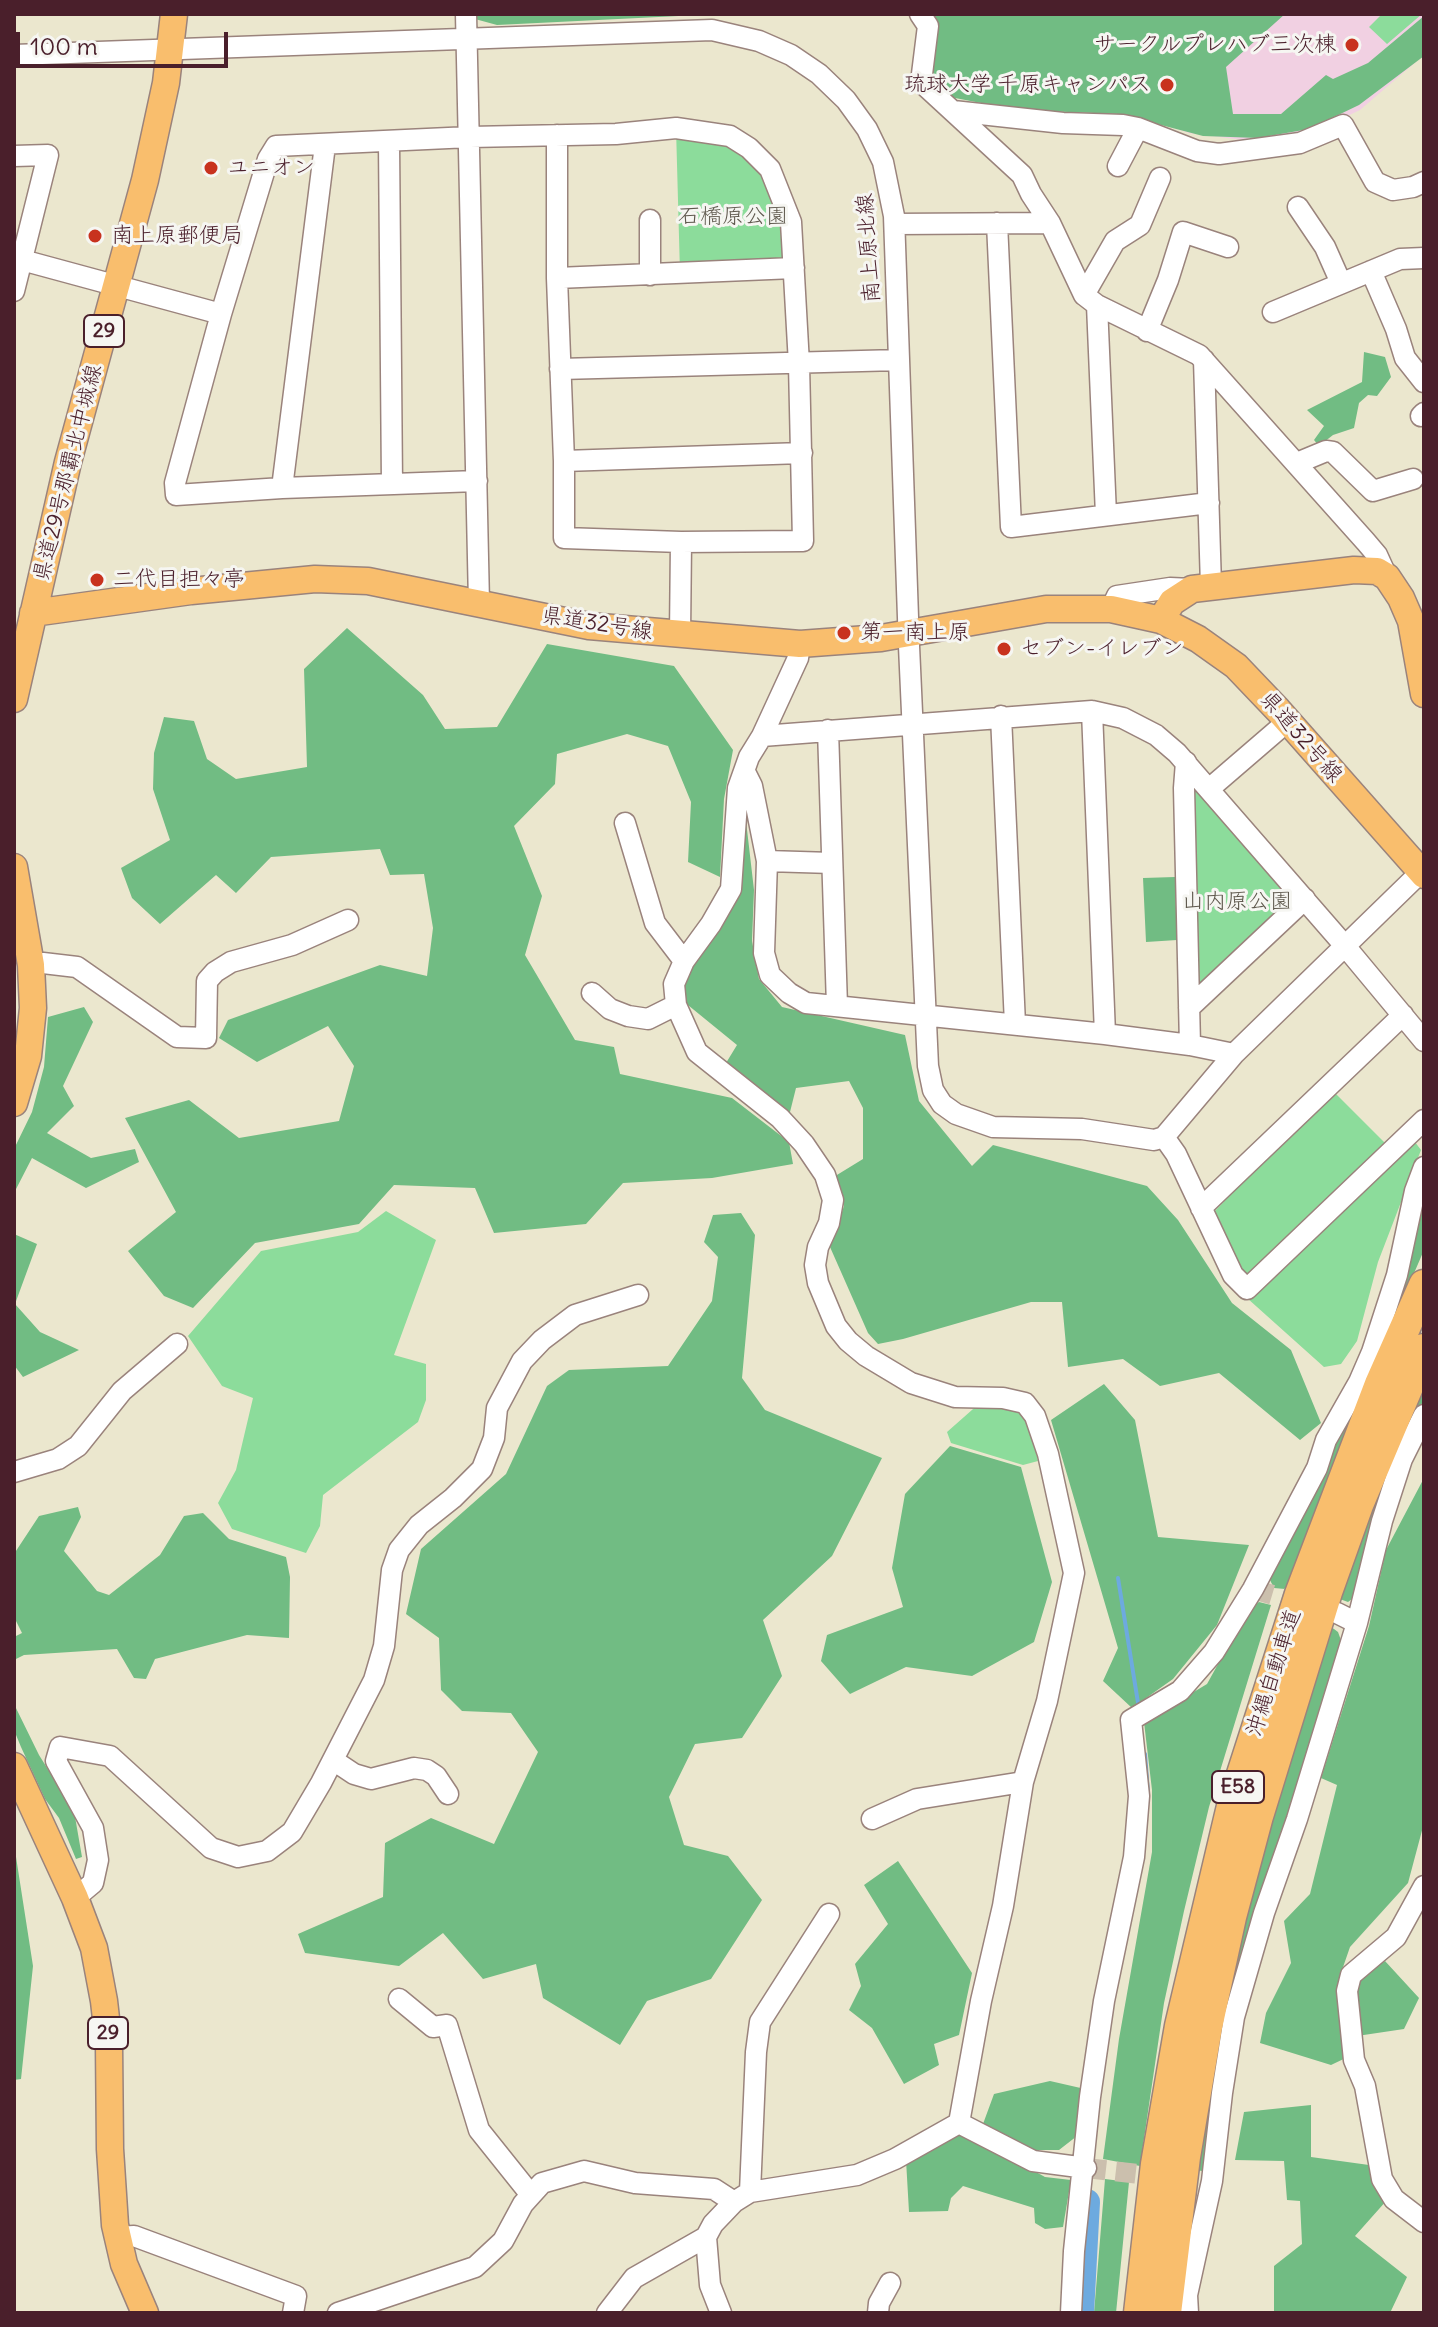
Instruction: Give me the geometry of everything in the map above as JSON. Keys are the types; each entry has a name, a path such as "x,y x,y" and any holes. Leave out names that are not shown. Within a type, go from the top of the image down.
{"highway":[{"name":"沖縄自動車道","path":"1139,2313 1156,2164 1180,2026 1233,1802 1300,1594 1380,1384 1424,1285"},
{"name":"沖縄自動車道","path":"1166,2313 1185,2157 1207,2027 1231,1917 1258,1816 1337,1563 1424,1349"}],"main road":[{"name":"県道29号那覇北中城線","path":"14,699 24,612 117,285 154,141 174,14"},
{"path":"1161,620 1178,595 1202,587 1354,570 1377,571 1387,577 1411,621 1424,694"},
{"name":"県道32号線","path":"24,612 315,579 368,581 589,626 800,644 845,643 909,634 1046,609 1111,609 1161,620 1218,652 1253,682 1422,874"},
{"path":"14,867 31,965 24,1008 28,1056 14,1103"},
{"name":"29","path":"14,1766 75,1898 94,1948 107,2026 110,2149 117,2237 124,2264 145,2313"}],"street":[{"path":"466,14 479,603"},
{"path":"920,14 928,26 921,82 1022,175 1090,300 1106,515"},
{"name":"南上原北線","path":"14,55 697,30 726,23 791,55 819,74 846,100 867,129 883,162 895,224 909,634 928,1066 933,1090 942,1104 956,1114 993,1127 1082,1129 1154,1140 1164,1137"},
{"path":"953,111 1138,128 1197,151 1219,154 1300,143 1343,125 1375,182 1393,190 1424,182"},
{"path":"477,481 176,495 175,483 221,314 268,159 276,146 470,137 557,135 616,134 676,128 730,136 749,148 770,169 791,222 799,364 803,541 681,542 564,538 557,278 557,135"},
{"path":"1118,166 1138,128"},
{"path":"389,142 392,484"},
{"path":"282,488 325,145"},
{"path":"14,156 48,155 14,291"},
{"path":"1090,300 1115,241 1140,225 1160,178"},
{"path":"1298,207 1325,247 1341,283"},
{"path":"650,220 650,275"},
{"path":"997,223 1011,527 1209,503"},
{"path":"895,224 1050,223"},
{"path":"1147,331 1183,232 1228,247"},
{"path":"1273,312 1400,259 1424,258"},
{"path":"22,260 221,314"},
{"path":"557,278 794,268"},
{"path":"1371,271 1405,358 1424,382"},
{"path":"1090,300 1199,355 1377,555 1387,577"},
{"path":"560,369 899,360"},
{"path":"1111,609 1117,596 1202,587 1209,503 1204,360"},
{"path":"1297,463 1326,451 1333,452 1373,491 1413,479"},
{"path":"564,461 802,453"},
{"path":"680,635 681,542"},
{"path":"800,644 798,658 749,757 738,788 731,889 684,961 674,984 676,1005 697,1052 780,1118 804,1144 825,1175 833,1200 815,1265 818,1283 836,1326 848,1341 866,1356 911,1383 955,1397 1003,1398 1025,1403 1035,1416 1048,1454 1074,1573 1047,1701 1023,1782 1003,1906 981,2001 959,2123"},
{"path":"762,736 1092,711 1123,718 1156,735 1186,762 1424,1041"},
{"path":"1092,711 1105,1034"},
{"path":"1001,716 1015,1024"},
{"path":"1209,789 1288,721"},
{"path":"828,730 837,1006"},
{"path":"1186,762 1184,804 1190,1045"},
{"path":"745,772 752,786 767,861 764,953 770,975 789,993 806,1003 1105,1034 1234,1054"},
{"path":"625,823 655,923 684,961"},
{"path":"767,861 832,863"},
{"path":"1422,874 1234,1054 1164,1137 1176,1154 1233,1275 1247,1289 1424,1120"},
{"path":"1189,1008 1305,899"},
{"path":"31,965 43,963 77,967 177,1037 206,1038 207,981 215,972 231,962 292,945 348,920"},
{"path":"592,993 610,1009 648,1019 676,1005"},
{"path":"1201,1208 1403,1015"},
{"path":"1071,2313 1104,2001 1134,1857 1139,1796 1138,1716 1180,1691 1214,1652 1253,1589 1317,1468 1326,1440 1372,1352 1397,1275 1415,1191 1424,1167"},
{"path":"75,1898 93,1883 98,1860 93,1828 56,1761 60,1747 110,1756 211,1848 238,1857 267,1851 292,1832 374,1680 384,1646 392,1570 399,1550 419,1525 453,1498 482,1469 494,1438 497,1408 522,1361 542,1340 575,1315 638,1295"},
{"path":"14,1472 58,1459 78,1446 122,1391 177,1344"},
{"path":"1188,2313 1187,2295 1204,2181 1234,2017 1357,1623 1382,1521 1402,1459 1424,1415"},
{"path":"1337,1613 1357,1623"},
{"path":"333,1760 354,1774 371,1779 414,1768 427,1770 436,1776 448,1794"},
{"path":"872,1819 917,1799 1023,1782"},
{"path":"1424,1886 1396,1937 1351,1975 1347,1991 1354,2060 1365,2086 1382,2179 1394,2199 1424,2222"},
{"path":"607,2313 634,2278 706,2237 713,2224 742,2197 760,2022 829,1914"},
{"path":"399,1999 433,2027 447,2025 479,2130 531,2195"},
{"path":"959,2123 1033,2161 1084,2168"},
{"path":"338,2313 475,2267 503,2241 523,2204 542,2183 584,2171 635,2183 714,2189 742,2197 857,2175 895,2159 959,2123"},
{"path":"117,2237 134,2236 296,2296 293,2313"},
{"path":"706,2237 710,2285 721,2313"},
{"path":"878,2313 879,2303 890,2283"}],"shaded area":[{"name":"琉球大学 千原キャンパス","path":"933,14 1424,14 1424,55 1360,110 1314,132 1258,142 1189,133 1116,108 943,30"}],"green space":[{"path":"475,14 719,14 497,25 475,19"},
{"name":"琉球大学 千原キャンパス","path":"930,14 1285,14 1226,67 1233,114 1281,114 1326,75 1333,79 1368,63 1424,16 1424,56 1359,105 1309,129 1258,138 1203,136 1119,114 1017,110 950,97 930,80 938,27"},
{"path":"1382,14 1422,14 1387,44 1369,27"},
{"name":"石橋原公園","path":"676,128 713,136 770,169 794,268 680,273"},
{"path":"1364,352 1385,357 1391,377 1377,396 1368,395 1359,403 1354,428 1333,435 1319,446 1314,440 1324,426 1307,410 1362,382"},
{"path":"347,628 423,695 445,729 497,727 547,644 674,666 733,750 724,799 720,877 688,862 691,802 668,746 627,734 557,754 555,784 514,826 542,896 525,955 575,1040 614,1047 620,1074 732,1098 789,1142 793,1164 712,1178 623,1183 586,1224 494,1233 475,1188 394,1185 359,1224 255,1243 193,1308 164,1296 128,1251 176,1212 125,1118 189,1100 239,1138 339,1121 354,1066 328,1026 257,1062 219,1038 228,1020 380,965 427,976 433,928 424,874 390,875 380,849 271,857 236,893 216,875 160,924 132,898 121,868 170,840 153,789 154,753 164,717 194,721 207,759 236,779 307,767 304,669"},
{"name":"山内原公園","path":"1198,787 1302,904 1189,1008 1191,790"},
{"path":"746,821 754,890 752,941 759,979 782,1007 905,1035 919,1101 972,1166 993,1145 1147,1186 1178,1220 1232,1303 1291,1350 1321,1423 1300,1440 1219,1373 1160,1386 1123,1359 1068,1367 1062,1302 1031,1302 878,1344 868,1333 830,1247 844,1206 832,1178 863,1159 863,1108 849,1081 796,1088 789,1116 726,1063 737,1045 683,1001 685,977 726,910 741,822"},
{"path":"1175,877 1177,940 1146,942 1143,878"},
{"path":"84,1007 93,1022 63,1086 74,1106 47,1133 91,1158 135,1149 139,1162 86,1188 32,1158 14,1193 14,1149 32,1112 44,1067 48,1017"},
{"path":"1332,1090 1394,1152 1412,1138 1421,1150 1378,1262 1357,1341 1341,1364 1324,1367 1247,1298 1210,1216"},
{"path":"1424,1195 1424,1250 1362,1394 1285,1589 1274,1588 1268,1576 1339,1433"},
{"path":"386,1211 436,1240 394,1355 426,1364 426,1400 418,1422 323,1495 320,1526 306,1553 232,1529 218,1503 236,1470 253,1398 222,1386 188,1336 261,1251 358,1232"},
{"path":"741,1213 755,1235 742,1378 765,1410 882,1458 832,1556 763,1620 782,1676 742,1738 695,1744 669,1797 684,1845 728,1856 762,1900 711,1979 647,2001 620,2045 543,1998 536,1964 483,1979 443,1933 399,1966 305,1953 298,1934 383,1897 385,1843 431,1818 494,1844 538,1752 511,1713 462,1711 441,1690 439,1638 406,1614 421,1549 506,1474 547,1386 569,1370 668,1366 712,1301 718,1257 704,1242 713,1215"},
{"path":"14,1234 37,1244 15,1304 40,1332 79,1350 23,1377 14,1365"},
{"path":"1424,1370 1424,1399 1403,1444 1356,1596 1348,1602 1337,1598"},
{"path":"1104,1384 1135,1420 1158,1537 1249,1545 1217,1625 1173,1679 1132,1708 1103,1681 1118,1648 1051,1420"},
{"path":"981,1402 1020,1408 1029,1420 1038,1461 1023,1465 951,1443 947,1432"},
{"path":"950,1446 1021,1467 1052,1582 1034,1642 972,1676 906,1667 850,1694 821,1661 827,1635 903,1607 892,1568 905,1494"},
{"path":"1424,1478 1424,1823 1408,1883 1350,1947 1341,1973 1352,2055 1331,2065 1260,2043 1266,2013 1291,1963 1284,1921 1310,1894 1337,1785 1321,1778 1369,1626 1386,1550"},
{"path":"78,1507 81,1517 64,1551 97,1591 109,1595 160,1555 184,1516 203,1513 229,1539 286,1557 290,1577 289,1638 247,1635 155,1659 146,1679 134,1678 117,1649 24,1655 14,1660 14,1637 22,1633 14,1617 14,1554 39,1516"},
{"path":"1259,1602 1271,1605 1209,1807 1184,1911 1164,2003 1140,2166 1103,2159 1119,2039 1152,1852 1152,1790 1144,1722 1207,1684 1248,1610"},
{"path":"1330,1626 1338,1632 1342,1643 1250,1946 1208,2172 1196,2170 1226,2005 1253,1884"},
{"path":"14,1704 39,1755 74,1811 82,1857 76,1859 59,1818 45,1799 21,1747 14,1730"},
{"path":"14,1844 33,1966 21,2079 14,2080"},
{"path":"898,1861 972,1973 959,2035 934,2044 939,2065 904,2084 872,2028 849,2010 861,1986 855,1964 888,1924 864,1885"},
{"path":"1385,1961 1419,1998 1404,2029 1357,2036 1354,1995 1361,1978"},
{"path":"1050,2081 1085,2089 1077,2136 1059,2150 1028,2150 983,2124 994,2094"},
{"path":"1311,2105 1311,2157 1369,2165 1387,2200 1355,2236 1407,2277 1390,2313 1274,2313 1274,2266 1302,2244 1300,2201 1287,2200 1284,2161 1235,2160 1244,2112"},
{"path":"962,2131 1045,2177 1071,2180 1063,2227 1045,2229 1035,2223 1034,2208 963,2186 951,2198 948,2211 909,2212 906,2160 924,2155"},
{"path":"1105,2179 1129,2182 1116,2313 1094,2313"}],"waterway":[{"path":"1118,1578 1139,1709"},
{"path":"1145,1754 1148,1793"},
{"path":"1081,2313 1087,2202"}],"tunnel":[{"path":"1253,1589 1310,1606"},
{"path":"1086,2168 1165,2177"}],"place":[{"name":"サークルプレハブ三次棟","path":"1352,45"},
{"name":"琉球大学 千原キャンパス","path":"1167,85"},
{"name":"ユニオン","path":"211,168"},
{"name":"南上原郵便局","path":"95,236"},
{"name":"二代目担々亭","path":"97,580"},
{"name":"第一南上原","path":"844,633"},
{"name":"セブン-イレブン","path":"1004,649"}]}
